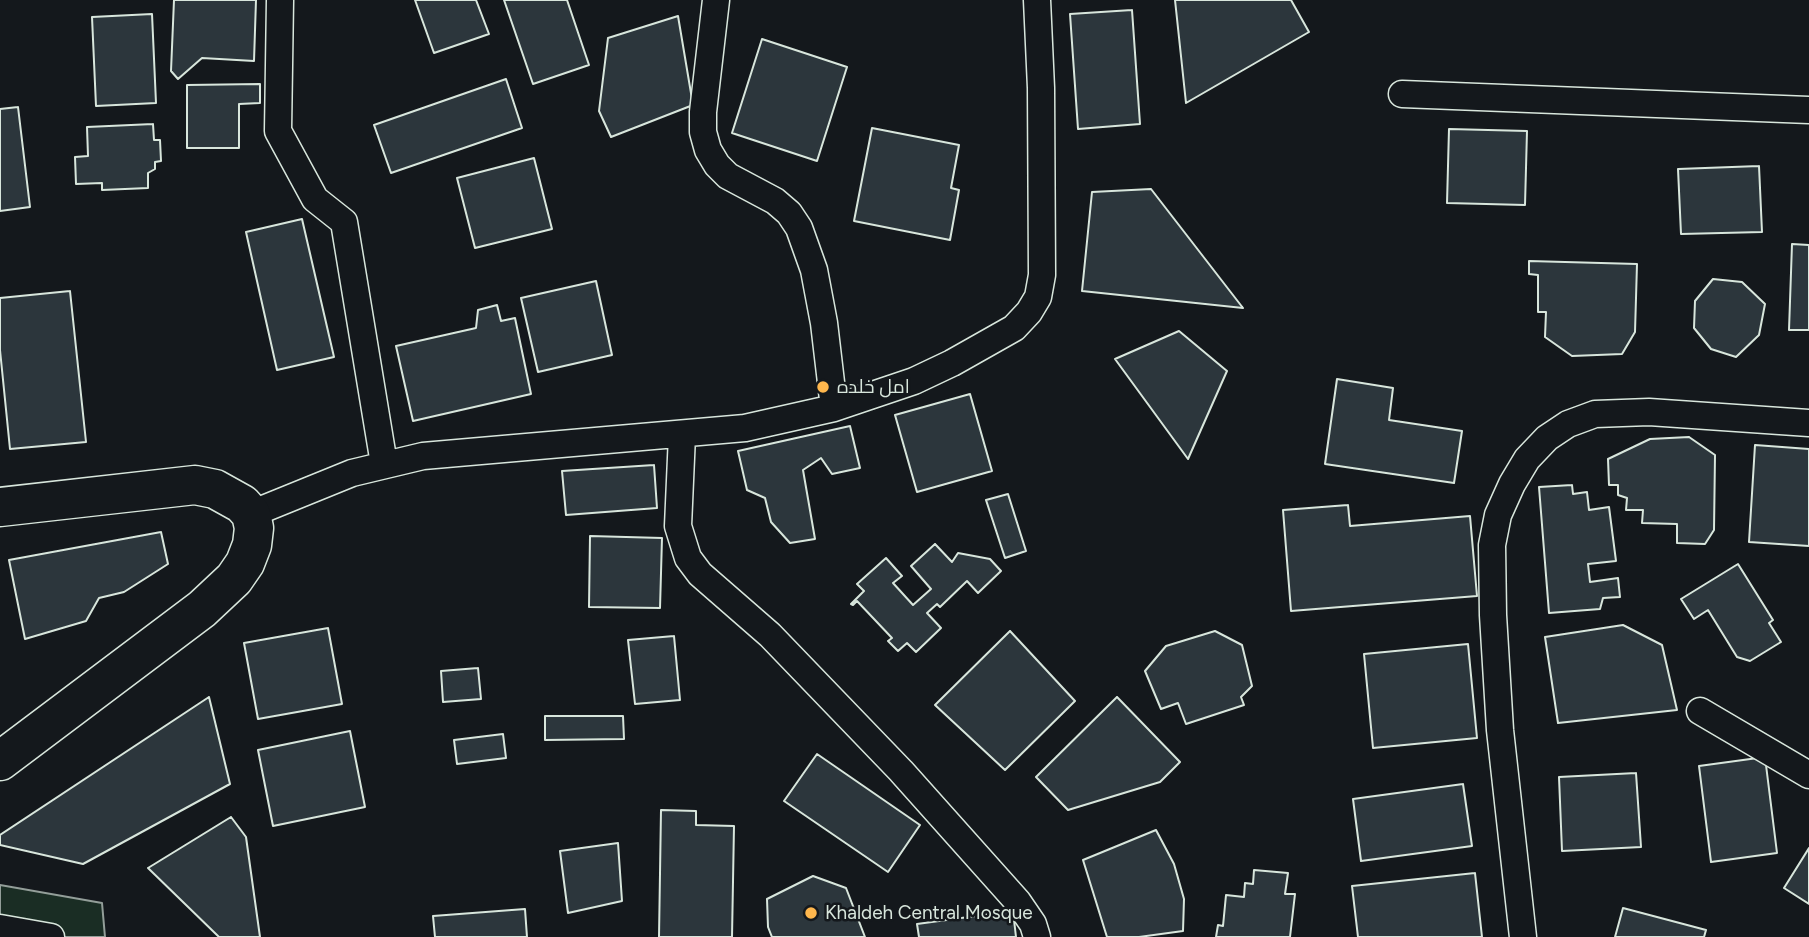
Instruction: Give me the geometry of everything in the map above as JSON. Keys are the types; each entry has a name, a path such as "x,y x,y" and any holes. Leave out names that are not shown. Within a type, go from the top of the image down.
{"street":[{"path":"280,0 278,131 315,199 344,222 384,464"},
{"path":"716,0 703,112 703,132 708,150 728,176 775,201 789,213 799,228 814,270 824,323 834,408"},
{"path":"251,514 319,485 384,464 422,456 745,428 834,408 914,381 990,344 1014,328 1029,312 1038,297 1042,275 1041,88 1037,0"},
{"path":"1402,94 1809,110"},
{"path":"1523,937 1500,730 1493,615 1492,545 1498,515 1511,484 1527,459 1548,438 1568,424 1595,414 1649,412 1809,423"},
{"path":"682,435 678,526 688,558 699,573 770,635 901,771 1018,902 1033,924 1037,937"},
{"path":"0,507 195,485 215,489 232,497 251,514 254,528 252,545 245,564 234,579 202,609 0,761"},
{"path":"1700,711 1809,775"},
{"path":"0,928 51,937"}],"green space":[{"path":"0,885 102,903 105,937 0,937"}],"building":[{"path":"174,0 256,0 254,61 202,58 178,79 171,71"},
{"path":"415,0 476,0 489,34 434,53"},
{"path":"504,0 567,0 589,65 533,84"},
{"path":"1175,0 1291,0 1309,32 1186,103"},
{"path":"1132,10 1140,124 1078,129 1070,14"},
{"path":"152,14 156,103 96,106 92,17"},
{"path":"678,16 693,105 611,137 599,111 608,38"},
{"path":"762,39 847,67 817,161 732,133"},
{"path":"506,79 522,128 391,173 374,125"},
{"path":"260,84 260,103 239,104 239,148 187,148 187,85"},
{"path":"18,107 30,207 0,211 0,109"},
{"path":"153,124 154,140 160,140 161,161 155,162 155,169 148,173 148,188 102,190 102,183 76,184 75,157 88,156 87,127"},
{"path":"872,128 959,145 951,188 959,190 950,240 854,221"},
{"path":"1449,129 1527,131 1525,205 1447,203"},
{"path":"534,158 552,229 475,248 457,178"},
{"path":"1759,166 1762,232 1681,234 1678,169"},
{"path":"1151,189 1243,308 1082,291 1092,192"},
{"path":"302,219 334,357 277,370 246,232"},
{"path":"1792,244 1809,245 1809,330 1789,330"},
{"path":"1529,261 1637,264 1635,332 1622,354 1572,356 1545,337 1546,312 1538,312 1538,275 1529,274"},
{"path":"1713,279 1742,282 1765,304 1759,335 1736,357 1711,349 1694,328 1695,301"},
{"path":"596,281 612,355 538,372 521,298"},
{"path":"70,291 86,442 10,449 0,350 0,298"},
{"path":"497,305 501,321 515,318 531,394 413,421 396,346 476,328 478,310"},
{"path":"1179,331 1227,371 1188,459 1115,359"},
{"path":"1337,379 1393,388 1389,420 1462,431 1454,483 1325,464"},
{"path":"970,394 992,471 917,492 895,415"},
{"path":"850,426 860,468 832,474 821,458 803,470 815,539 790,543 771,522 765,498 747,490 738,451"},
{"path":"1689,437 1715,455 1714,530 1705,544 1677,543 1677,524 1642,523 1643,510 1626,510 1627,498 1618,495 1618,485 1609,485 1608,459 1650,439"},
{"path":"1755,445 1809,449 1809,546 1749,542"},
{"path":"654,465 657,508 566,515 562,471"},
{"path":"1572,485 1573,494 1587,492 1589,510 1609,507 1616,561 1588,564 1590,582 1618,578 1620,597 1603,598 1600,609 1549,613 1539,487"},
{"path":"1008,494 1026,551 1005,558 986,500"},
{"path":"1348,505 1350,526 1470,516 1477,596 1291,611 1283,510"},
{"path":"161,532 168,564 124,592 99,598 86,621 25,639 9,560"},
{"path":"590,536 662,538 660,608 589,607"},
{"path":"935,544 952,562 958,553 990,559 1001,571 978,593 967,581 940,607 937,604 927,613 941,628 916,652 907,643 898,651 888,641 892,638 857,601 851,604 864,591 857,584 886,558 902,576 893,583 913,605 931,589 911,566"},
{"path":"1738,564 1773,620 1769,623 1781,642 1750,661 1737,657 1708,610 1694,619 1681,599"},
{"path":"1623,625 1662,645 1677,710 1558,723 1545,637"},
{"path":"328,628 342,704 258,719 244,643"},
{"path":"1010,631 1075,701 1005,770 935,705"},
{"path":"1215,631 1242,645 1252,686 1241,697 1244,705 1186,724 1178,703 1161,709 1145,671 1166,646"},
{"path":"674,636 680,700 635,704 628,640"},
{"path":"1468,644 1477,738 1373,748 1364,654"},
{"path":"478,668 481,699 443,702 441,671"},
{"path":"209,697 230,784 83,864 0,845 0,835"},
{"path":"1117,697 1180,762 1160,782 1068,810 1036,777"},
{"path":"545,716 623,716 624,739 545,740"},
{"path":"350,731 365,807 273,826 258,750"},
{"path":"503,734 506,758 457,764 454,740"},
{"path":"817,754 920,825 888,872 784,801"},
{"path":"1765,757 1777,853 1711,862 1699,766"},
{"path":"1636,773 1641,847 1562,851 1559,777"},
{"path":"1463,784 1472,846 1361,861 1353,799"},
{"path":"661,810 696,811 696,825 734,826 732,937 659,937"},
{"path":"231,817 246,837 260,937 219,937 148,868"},
{"path":"1156,830 1174,864 1184,899 1183,931 1139,937 1107,937 1083,860"},
{"path":"618,843 622,901 568,913 560,851"},
{"path":"1809,848 1809,904 1784,888"},
{"path":"1254,870 1288,873 1285,894 1295,894 1290,937 1216,937 1218,925 1223,926 1226,895 1244,897 1245,883 1253,884"},
{"path":"1475,873 1482,937 1358,937 1352,886"},
{"name":"Khaldeh Central Mosque","path":"813,876 846,888 865,937 772,937 768,927 767,899"},
{"path":"1623,908 1706,930 1704,937 1615,937"},
{"path":"525,909 527,937 435,937 433,916"},
{"path":"1013,911 1016,937 919,937 917,924"}],"place":[{"name":"امل خلده","path":"823,387"},
{"name":"Khaldeh Central Mosque","path":"811,913"}]}
